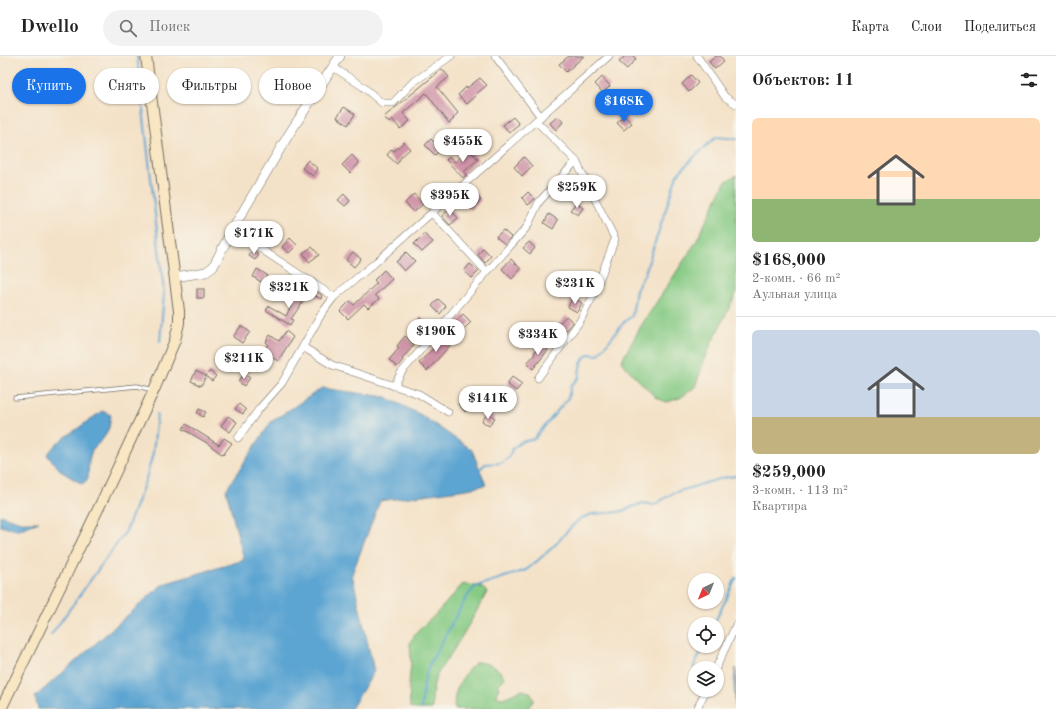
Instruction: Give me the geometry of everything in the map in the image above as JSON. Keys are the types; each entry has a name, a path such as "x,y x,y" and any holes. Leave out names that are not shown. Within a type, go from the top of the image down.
{"main road":[{"path":"1,709 102,502 154,390 177,332 179,312 146,56"}],"street":[{"path":"175,277 206,272 210,270 217,262 232,230 289,134 340,56"},
{"path":"333,67 362,86 382,103 393,103 412,83 451,56"},
{"path":"495,56 538,119 576,161 615,239 594,294 580,321 538,378"},
{"path":"238,438 259,409 282,383 322,313 334,297 432,213 609,56"},
{"path":"697,56 725,97 736,104"},
{"path":"394,386 401,373 526,227 539,202 576,161"},
{"path":"432,213 487,272"},
{"path":"232,230 334,297"},
{"path":"302,347 332,365 418,394 448,412"},
{"path":"719,661 736,625"},
{"path":"697,709 703,697"}],"lane":[{"path":"15,398 137,386 154,390"}],"green space":[{"path":"736,175 736,294 709,348 695,387 680,398 667,402 656,398 621,362 641,326 696,242 725,182"},
{"path":"463,584 482,587 487,592 463,635 437,675 433,690 432,709 414,709 410,707 410,642 418,631 435,615"},
{"path":"476,662 493,666 503,674 505,678 499,684 497,697 503,698 522,690 530,692 534,700 528,709 455,709 455,696 460,683 463,677"}],"water":[{"path":"322,388 386,397 421,415 472,450 486,485 380,501 352,574 374,671 351,709 38,709 35,697 163,584 244,560 226,490 271,422"},
{"path":"102,411 111,415 109,428 103,439 92,450 89,460 88,479 82,484 62,472 47,455 56,444"},
{"path":"0,515 21,522 39,522 18,530 0,526"},
{"path":"736,668 736,709 735,709 734,681"}],"building":[{"path":"569,56 584,56 566,72 559,64"},
{"path":"625,56 633,56 636,59 627,69 619,62"},
{"path":"716,56 720,56 724,61 715,69 709,62"},
{"path":"442,69 449,77 437,87 458,113 453,118 454,119 449,123 426,93 403,113 410,121 400,129 393,120 389,123 384,117"},
{"path":"691,75 698,83 689,92 682,84"},
{"path":"602,77 610,86 603,93 595,84"},
{"path":"480,78 487,85 467,104 458,95 466,87 467,88"},
{"path":"344,107 355,114 348,125 337,117"},
{"path":"558,116 563,122 556,130 550,123"},
{"path":"624,116 632,123 624,130 617,123"},
{"path":"513,117 519,124 509,132 503,125"},
{"path":"431,139 441,149 435,155 425,145"},
{"path":"404,142 410,149 401,157 397,164 387,155 392,149 394,151"},
{"path":"469,150 478,159 464,172 467,174 463,178 446,160 450,157 455,162"},
{"path":"352,155 359,163 350,173 342,165"},
{"path":"524,157 532,166 522,176 514,167"},
{"path":"308,160 318,169 313,176 302,168"},
{"path":"473,191 481,200 471,210 463,201"},
{"path":"528,192 535,199 528,205 522,198"},
{"path":"344,194 350,201 345,206 338,200"},
{"path":"414,194 423,204 414,212 405,203"},
{"path":"576,203 583,208 578,215 570,210"},
{"path":"450,209 458,218 450,225 442,216"},
{"path":"549,214 558,220 553,229 544,223"},
{"path":"267,227 274,230 269,238 263,234"},
{"path":"503,230 511,237 505,244 496,237"},
{"path":"424,234 433,242 422,252 414,244"},
{"path":"290,238 297,245 289,253 282,247"},
{"path":"529,242 535,248 530,254 523,248"},
{"path":"312,247 319,255 309,262 303,253"},
{"path":"483,248 491,256 485,263 478,255"},
{"path":"252,251 259,255 255,260 249,256"},
{"path":"353,252 361,259 354,267 346,260"},
{"path":"406,252 415,261 404,271 396,262"},
{"path":"511,259 521,269 512,279 502,269"},
{"path":"470,264 479,271 472,278 464,271"},
{"path":"257,269 267,275 263,283 253,277"},
{"path":"384,270 392,279 375,295 379,299 368,308 364,304 348,319 340,311 350,301 354,305 377,283 374,280"},
{"path":"197,289 204,289 204,298 197,298"},
{"path":"314,290 322,295 321,299 312,294"},
{"path":"299,291 307,296 291,319 293,320 290,325 266,310 269,306 286,316"},
{"path":"573,297 582,303 577,312 568,307"},
{"path":"438,299 446,306 440,314 432,306"},
{"path":"463,314 471,322 461,332 453,325"},
{"path":"566,316 573,322 555,341 548,336"},
{"path":"421,317 429,325 423,332 415,325"},
{"path":"241,326 250,332 242,343 233,337"},
{"path":"286,331 293,337 278,361 263,352 268,344 266,342 270,335 279,341"},
{"path":"447,334 454,341 427,371 419,363"},
{"path":"405,336 414,345 397,367 389,360 399,348 397,346"},
{"path":"541,344 548,350 533,369 527,363"},
{"path":"243,362 251,367 248,372 240,366"},
{"path":"196,371 206,376 201,386 191,381"},
{"path":"210,371 216,376 212,381 206,376"},
{"path":"244,374 250,378 244,386 238,381"},
{"path":"512,377 522,384 516,391 507,384"},
{"path":"469,394 476,402 465,412 458,404"},
{"path":"239,404 246,410 243,414 235,409"},
{"path":"199,409 206,412 203,417 197,413"},
{"path":"488,413 495,418 489,426 482,421"},
{"path":"228,416 237,422 230,432 221,426"},
{"path":"186,424 219,445 224,438 232,443 223,455 207,443 183,429"}],"waterway":[{"path":"137,56 164,293 160,342"},
{"path":"478,471 485,464 501,463 508,458 513,448 521,442 534,439 568,398 571,386 579,377 580,367 585,357 591,354 598,355 624,322 632,316 636,290 645,273 677,175 716,137 736,139"},
{"path":"51,635 126,531 146,479 153,453 157,414"},
{"path":"421,709 424,683 428,667 466,598 477,586 526,570 553,547 581,518 593,514 619,512 643,503 654,505 673,493 722,478 736,476"},
{"path":"717,617 736,578"},
{"path":"696,661 700,653"}]}
